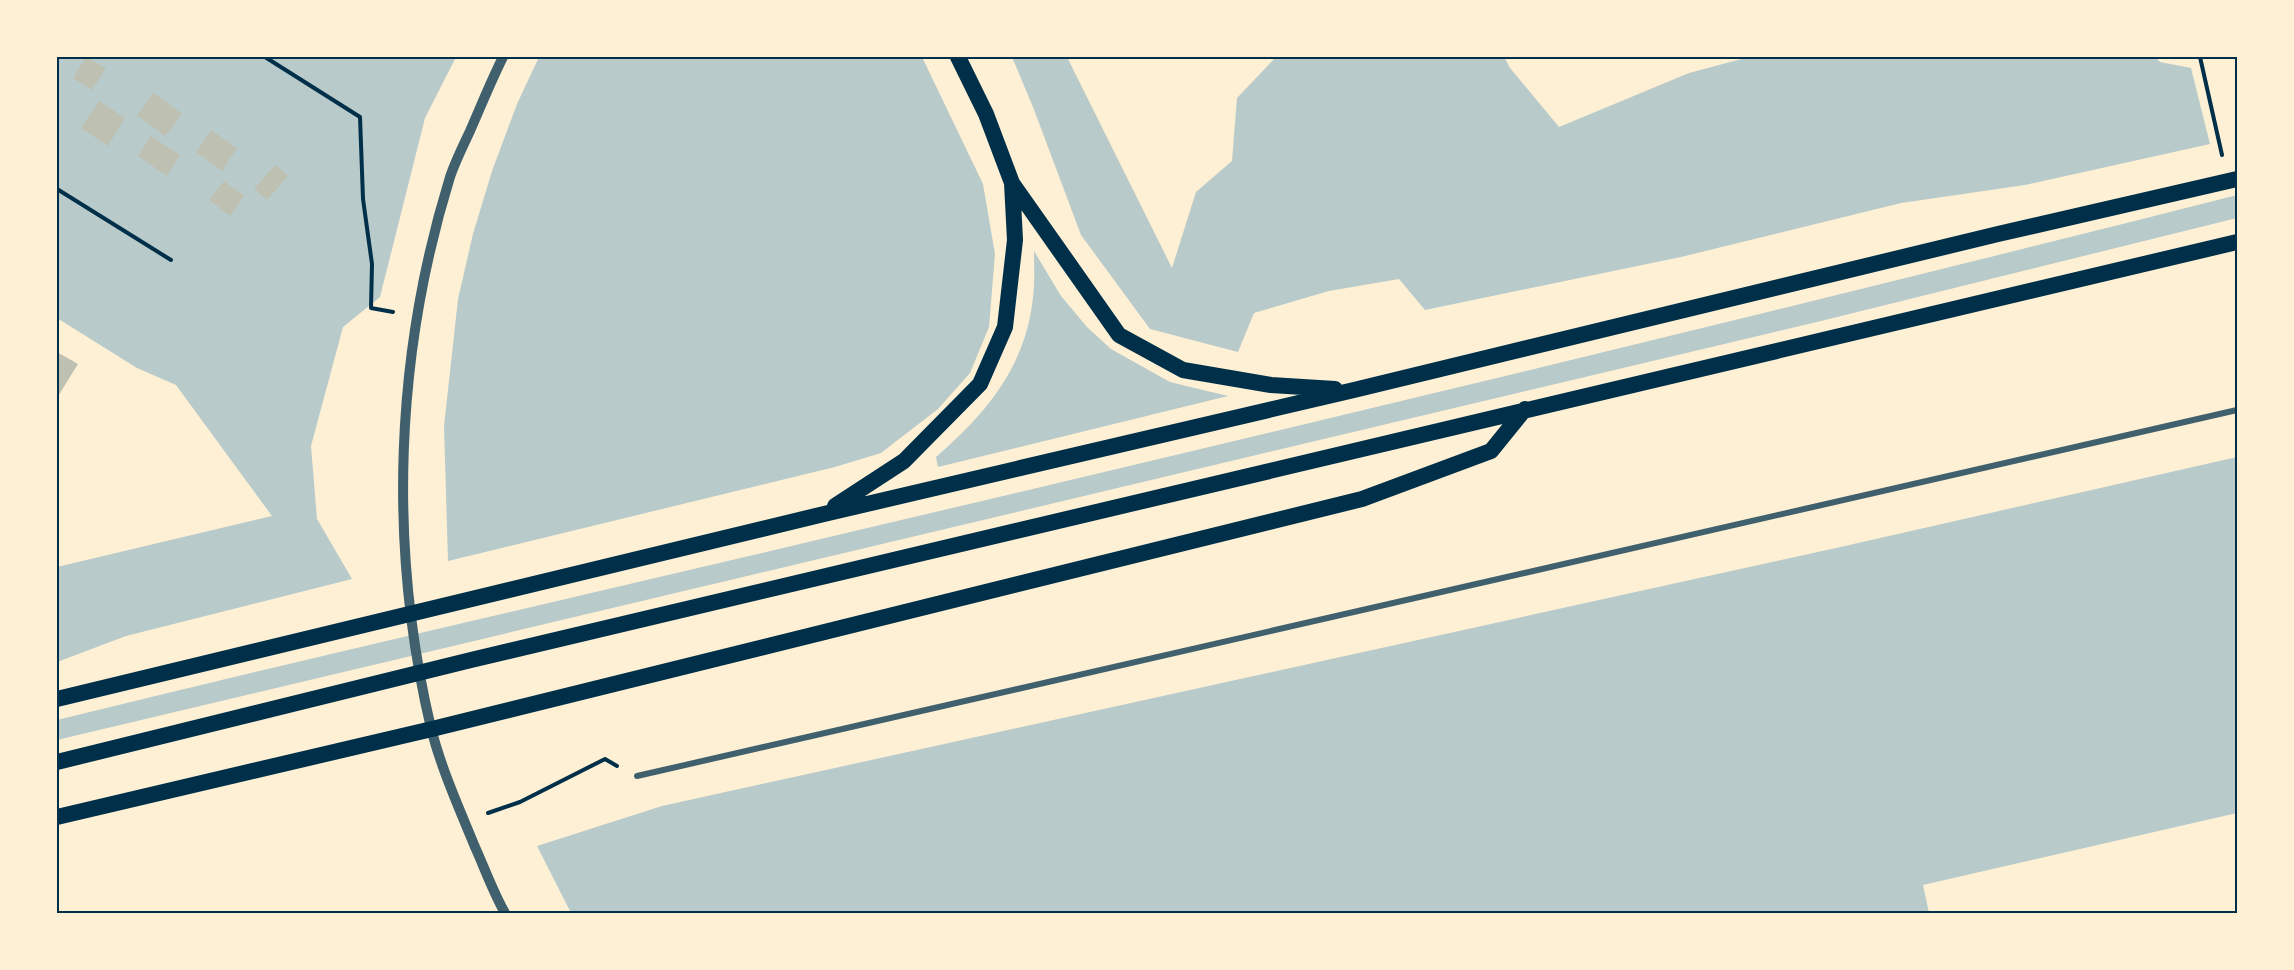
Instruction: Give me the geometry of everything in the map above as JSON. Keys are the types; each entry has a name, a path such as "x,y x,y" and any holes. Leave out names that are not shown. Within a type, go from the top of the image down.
{"highway":[{"path":"958,57 986,114 1012,183 1119,335 1183,370 1271,385 1354,390"},
{"path":"57,699 1998,234 2237,179"},
{"path":"825,514 904,461 980,384 1005,327 1016,240 1012,183"},
{"path":"57,762 471,660 2237,242"},
{"path":"57,817 432,729 1362,499 1491,451 1525,410"}],"street":[{"path":"503,57 451,175 432,244 417,316 406,408 403,475 405,569 411,626 432,729 464,821 505,913"},
{"path":"637,776 2237,410"}],"path":[{"path":"265,57 360,117 363,199 372,264 371,308"},
{"path":"2200,57 2224,166"},
{"path":"57,189 171,260"},
{"path":"464,821 520,802 605,759 637,776"}],"shaded area":[{"path":"57,57 456,57 425,118 380,297 343,327 311,446 317,519 352,579 126,636 57,662 57,567 272,516 176,385 137,368 57,318"},
{"path":"539,57 922,57 983,184 995,254 989,327 970,373 938,409 881,453 835,467 448,561 444,426 458,299 473,234 492,171 517,104"},
{"path":"1012,57 1067,57 1172,268 1196,192 1232,161 1237,98 1276,57 1504,57 1510,68 1559,127 1689,73 1749,57 2155,57 2160,62 2191,68 2210,144 2025,185 1901,203 1681,257 1425,310 1399,279 1329,291 1254,313 1238,352 1150,329 1081,235"},
{"path":"2237,195 2237,218 1825,320 57,740 57,720 1355,412"},
{"path":"1034,251 1061,296 1087,327 1111,349 1170,382 1228,396 938,467 936,457 972,423 1001,386 1013,366 1029,322 1034,291"},
{"path":"2237,457 2237,813 1923,885 1929,913 571,913 537,846 662,806 1836,548"}],"building":[{"path":"86,57 106,68 92,90 73,78"},
{"path":"154,93 182,114 165,136 137,115"},
{"path":"99,101 125,118 108,146 81,128"},
{"path":"211,130 237,148 222,171 196,152"},
{"path":"151,136 180,155 167,176 138,156"},
{"path":"275,165 288,176 267,200 254,189"},
{"path":"224,181 244,196 230,216 209,200"},
{"path":"57,352 78,364 57,398"}]}
